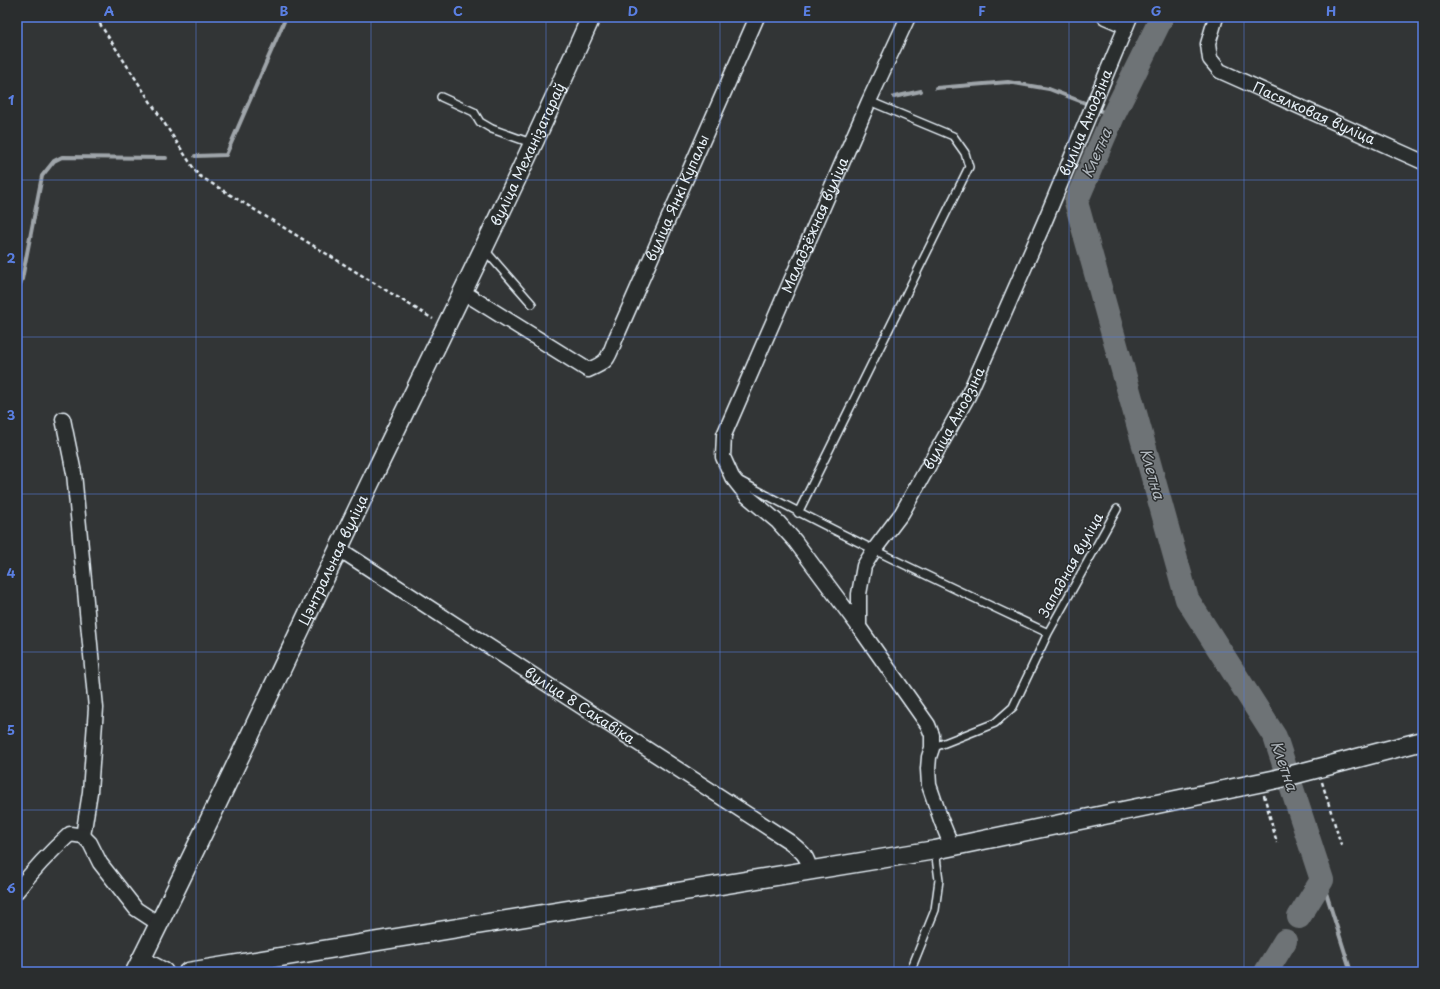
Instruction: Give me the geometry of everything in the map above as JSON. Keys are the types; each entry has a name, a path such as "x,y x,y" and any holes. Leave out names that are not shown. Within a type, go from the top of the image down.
{"street":[{"name":"вуліца Механізатараў","path":"463,292 534,144 591,17"},
{"name":"вуліца Янкі Купалы","path":"463,292 588,370 602,365 609,358 756,17"},
{"name":"Маладзёжная вуліца","path":"732,477 723,457 724,435 869,101 908,17"},
{"path":"1105,17 1128,21"},
{"name":"Пасялковая вуліца","path":"1216,17 1208,44 1210,59 1220,71 1423,162"},
{"name":"вуліца Анодзіна","path":"859,627 859,594 864,566 902,513 968,396 1044,223 1128,21"},
{"name":"Цэнтральная вуліца","path":"138,966 206,830 463,292"},
{"path":"63,419 74,473 96,708 90,792 83,836"},
{"path":"732,477 747,496 778,522 795,541 859,627 928,725 932,735 932,748 929,757 928,769 928,785 936,807 943,848"},
{"name":"вуліца 8 Сакавіка","path":"339,549 790,842 802,852 808,860 810,870"},
{"path":"188,972 943,848 1260,783 1423,740"},
{"path":"17,891 29,875 52,850 70,834 83,836 90,843 100,863 136,909 159,924"},
{"path":"138,966 164,972"}],"lane":[{"path":"441,97 474,112 480,122 492,129 534,144"},
{"path":"798,513 969,167 965,153 953,136 869,101"},
{"path":"484,249 532,304"},
{"path":"732,477 798,513 1048,634"},
{"name":"Западная вуліца","path":"932,748 995,723 1012,707 1048,634 1117,509"},
{"path":"910,972 934,910 943,848"}],"path":[{"path":"97,17 98,22 198,175 445,327"},
{"path":"1313,770 1342,848"},
{"path":"1260,783 1277,843"}],"waterway":[{"path":"195,156 226,155 286,17"},
{"name":"Клетна","path":"1162,17 1113,116 1076,202 1187,599 1275,737 1322,880 1299,917"},
{"path":"936,88 1008,82 1049,89 1085,103"},
{"path":"894,97 921,91"},
{"path":"1101,111 1113,116"},
{"path":"17,292 22,279 42,176 54,161 62,157 166,158"},
{"path":"1322,880 1351,972"},
{"name":"Клетна","path":"1266,972 1285,941"}]}
